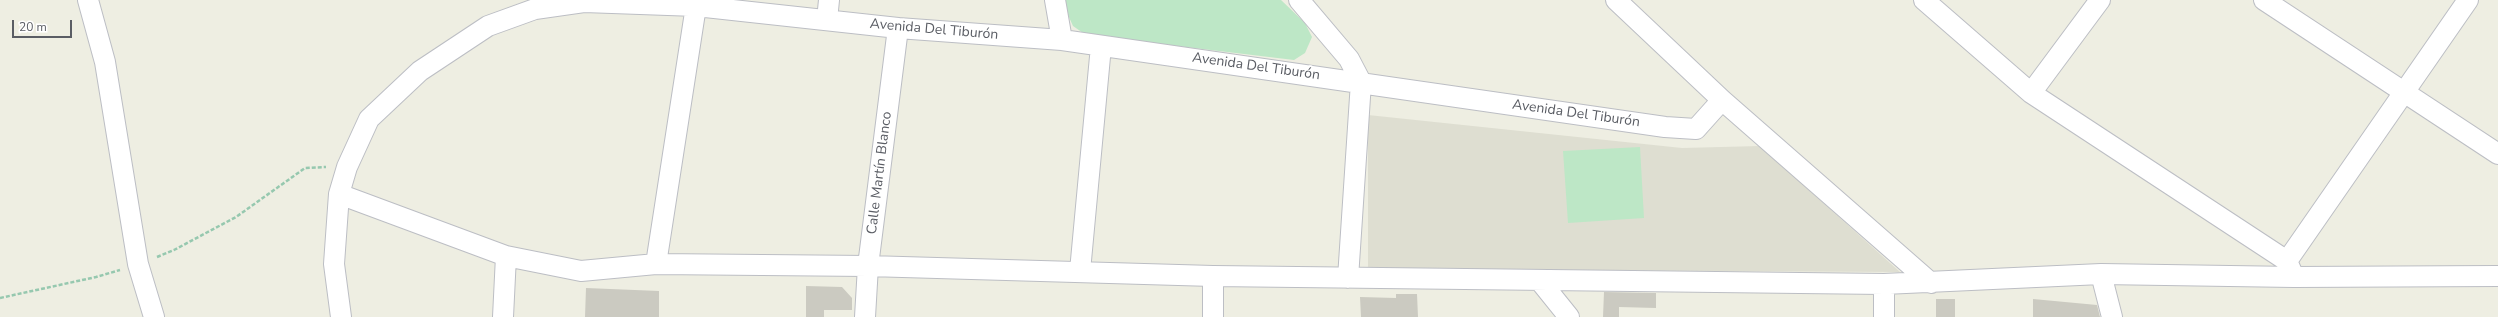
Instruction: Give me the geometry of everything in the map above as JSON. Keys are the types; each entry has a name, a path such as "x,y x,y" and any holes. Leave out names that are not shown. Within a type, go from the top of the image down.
{"street":[{"path":"88,0 105,62 138,264 154,317"},
{"path":"827,20 829,0"},
{"path":"1055,0 1062,40"},
{"path":"1299,0 1349,59 1361,82 1348,278"},
{"path":"1616,0 1722,100 1931,283"},
{"path":"1924,0 2031,93 2291,269"},
{"path":"2031,93 2100,0"},
{"path":"2264,0 2403,93 2498,154"},
{"path":"2291,269 2403,93 2468,0"},
{"name":"Avenida Del Tiburón","path":"341,317 334,264 339,194 347,166 369,119 420,71 488,26 535,9 584,2 696,6 898,28 1062,40 1672,128 1696,129 1722,100"},
{"path":"656,264 696,6"},
{"name":"Calle Martín Blanco","path":"866,317 868,266 898,28"},
{"path":"1080,271 1101,46"},
{"path":"339,194 506,256 581,271 656,264 868,266 1213,276 1884,284 2101,274 2291,269 2498,276"},
{"path":"503,317 506,256"},
{"path":"2101,274 2112,317"},
{"path":"1213,276 1213,317"},
{"path":"1540,281 1568,317"},
{"path":"1884,284 1884,317"}],"path":[{"path":"0,298 96,277 138,264 174,250 236,217 306,168 347,166"}],"shaded area":[{"path":"1368,115 1682,148 1760,146 1900,272 1368,269"}],"green space":[{"path":"1065,0 1281,0 1305,23 1312,37 1305,53 1294,60 1086,35 1073,26 1068,15"},
{"path":"1640,147 1644,218 1568,223 1563,151"}],"building":[{"path":"806,286 842,287 852,298 852,310 824,310 824,317 806,317"},
{"path":"586,288 659,291 659,317 585,317"},
{"path":"1604,292 1656,293 1656,308 1619,307 1619,317 1603,317"},
{"path":"1396,294 1417,294 1418,317 1361,317 1360,297 1396,298"},
{"path":"1936,299 1955,299 1955,317 1936,317"},
{"path":"2033,299 2097,305 2100,317 2033,317"}]}
